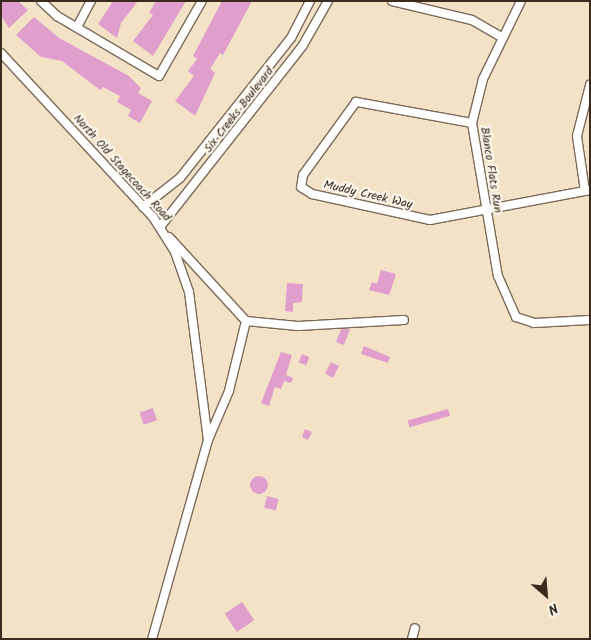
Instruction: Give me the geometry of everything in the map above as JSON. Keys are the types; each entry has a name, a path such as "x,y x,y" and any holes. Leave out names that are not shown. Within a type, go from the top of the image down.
{"street":[{"path":"41,1 77,27 159,76 202,1"},
{"path":"77,27 91,1"},
{"name":"Six Creeks Boulevard","path":"144,207 180,178 291,38 310,1"},
{"name":"Six Creeks Boulevard","path":"160,227 303,45 328,1"},
{"path":"392,1 413,4 472,20 502,37"},
{"name":"Blanco Flats Run","path":"521,1 483,79 472,123 485,212 502,289 516,316 534,323 590,320"},
{"name":"North Old Stagecoach Road","path":"1,53 144,207 167,236 194,316 208,440 152,639"},
{"path":"588,190 577,136 590,85"},
{"name":"Muddy Creek Way","path":"472,123 444,121 356,102 303,174 301,187 312,194 430,220 485,212 588,190"},
{"path":"167,236 246,321 298,326 404,320"},
{"path":"208,440 229,391 246,321"},
{"path":"412,639 415,628"}],"building":[{"path":"1,1 18,1 28,10 9,28 1,16"},
{"path":"113,1 138,1 121,23 117,38 98,24"},
{"path":"156,1 186,1 153,56 133,41 153,15 149,13"},
{"path":"222,1 252,1 223,55 220,53 210,69 215,73 195,116 175,101 194,76 188,71 197,59 193,56"},
{"path":"34,17 59,38 129,76 141,88 138,93 152,101 140,123 128,116 131,110 117,102 120,96 103,87 100,90 62,61 41,57 16,35"},
{"path":"381,270 396,274 389,295 369,290 372,282 377,284"},
{"path":"287,283 303,284 302,302 293,303 293,312 285,311"},
{"path":"341,329 350,329 344,345 336,342"},
{"path":"364,346 390,357 388,363 361,354"},
{"path":"281,352 292,355 286,375 293,378 291,383 284,381 281,389 275,387 269,406 261,403"},
{"path":"302,354 309,357 306,365 298,362"},
{"path":"331,362 339,366 333,378 325,374"},
{"path":"153,408 157,420 144,425 140,412"},
{"path":"448,409 450,416 410,427 408,421"},
{"path":"305,429 312,432 308,440 302,437"},
{"path":"259,476 265,479 268,485 265,491 259,494 253,491 250,485 253,479"},
{"path":"267,496 279,499 276,511 264,508"},
{"path":"242,602 254,620 237,632 225,614"}]}
